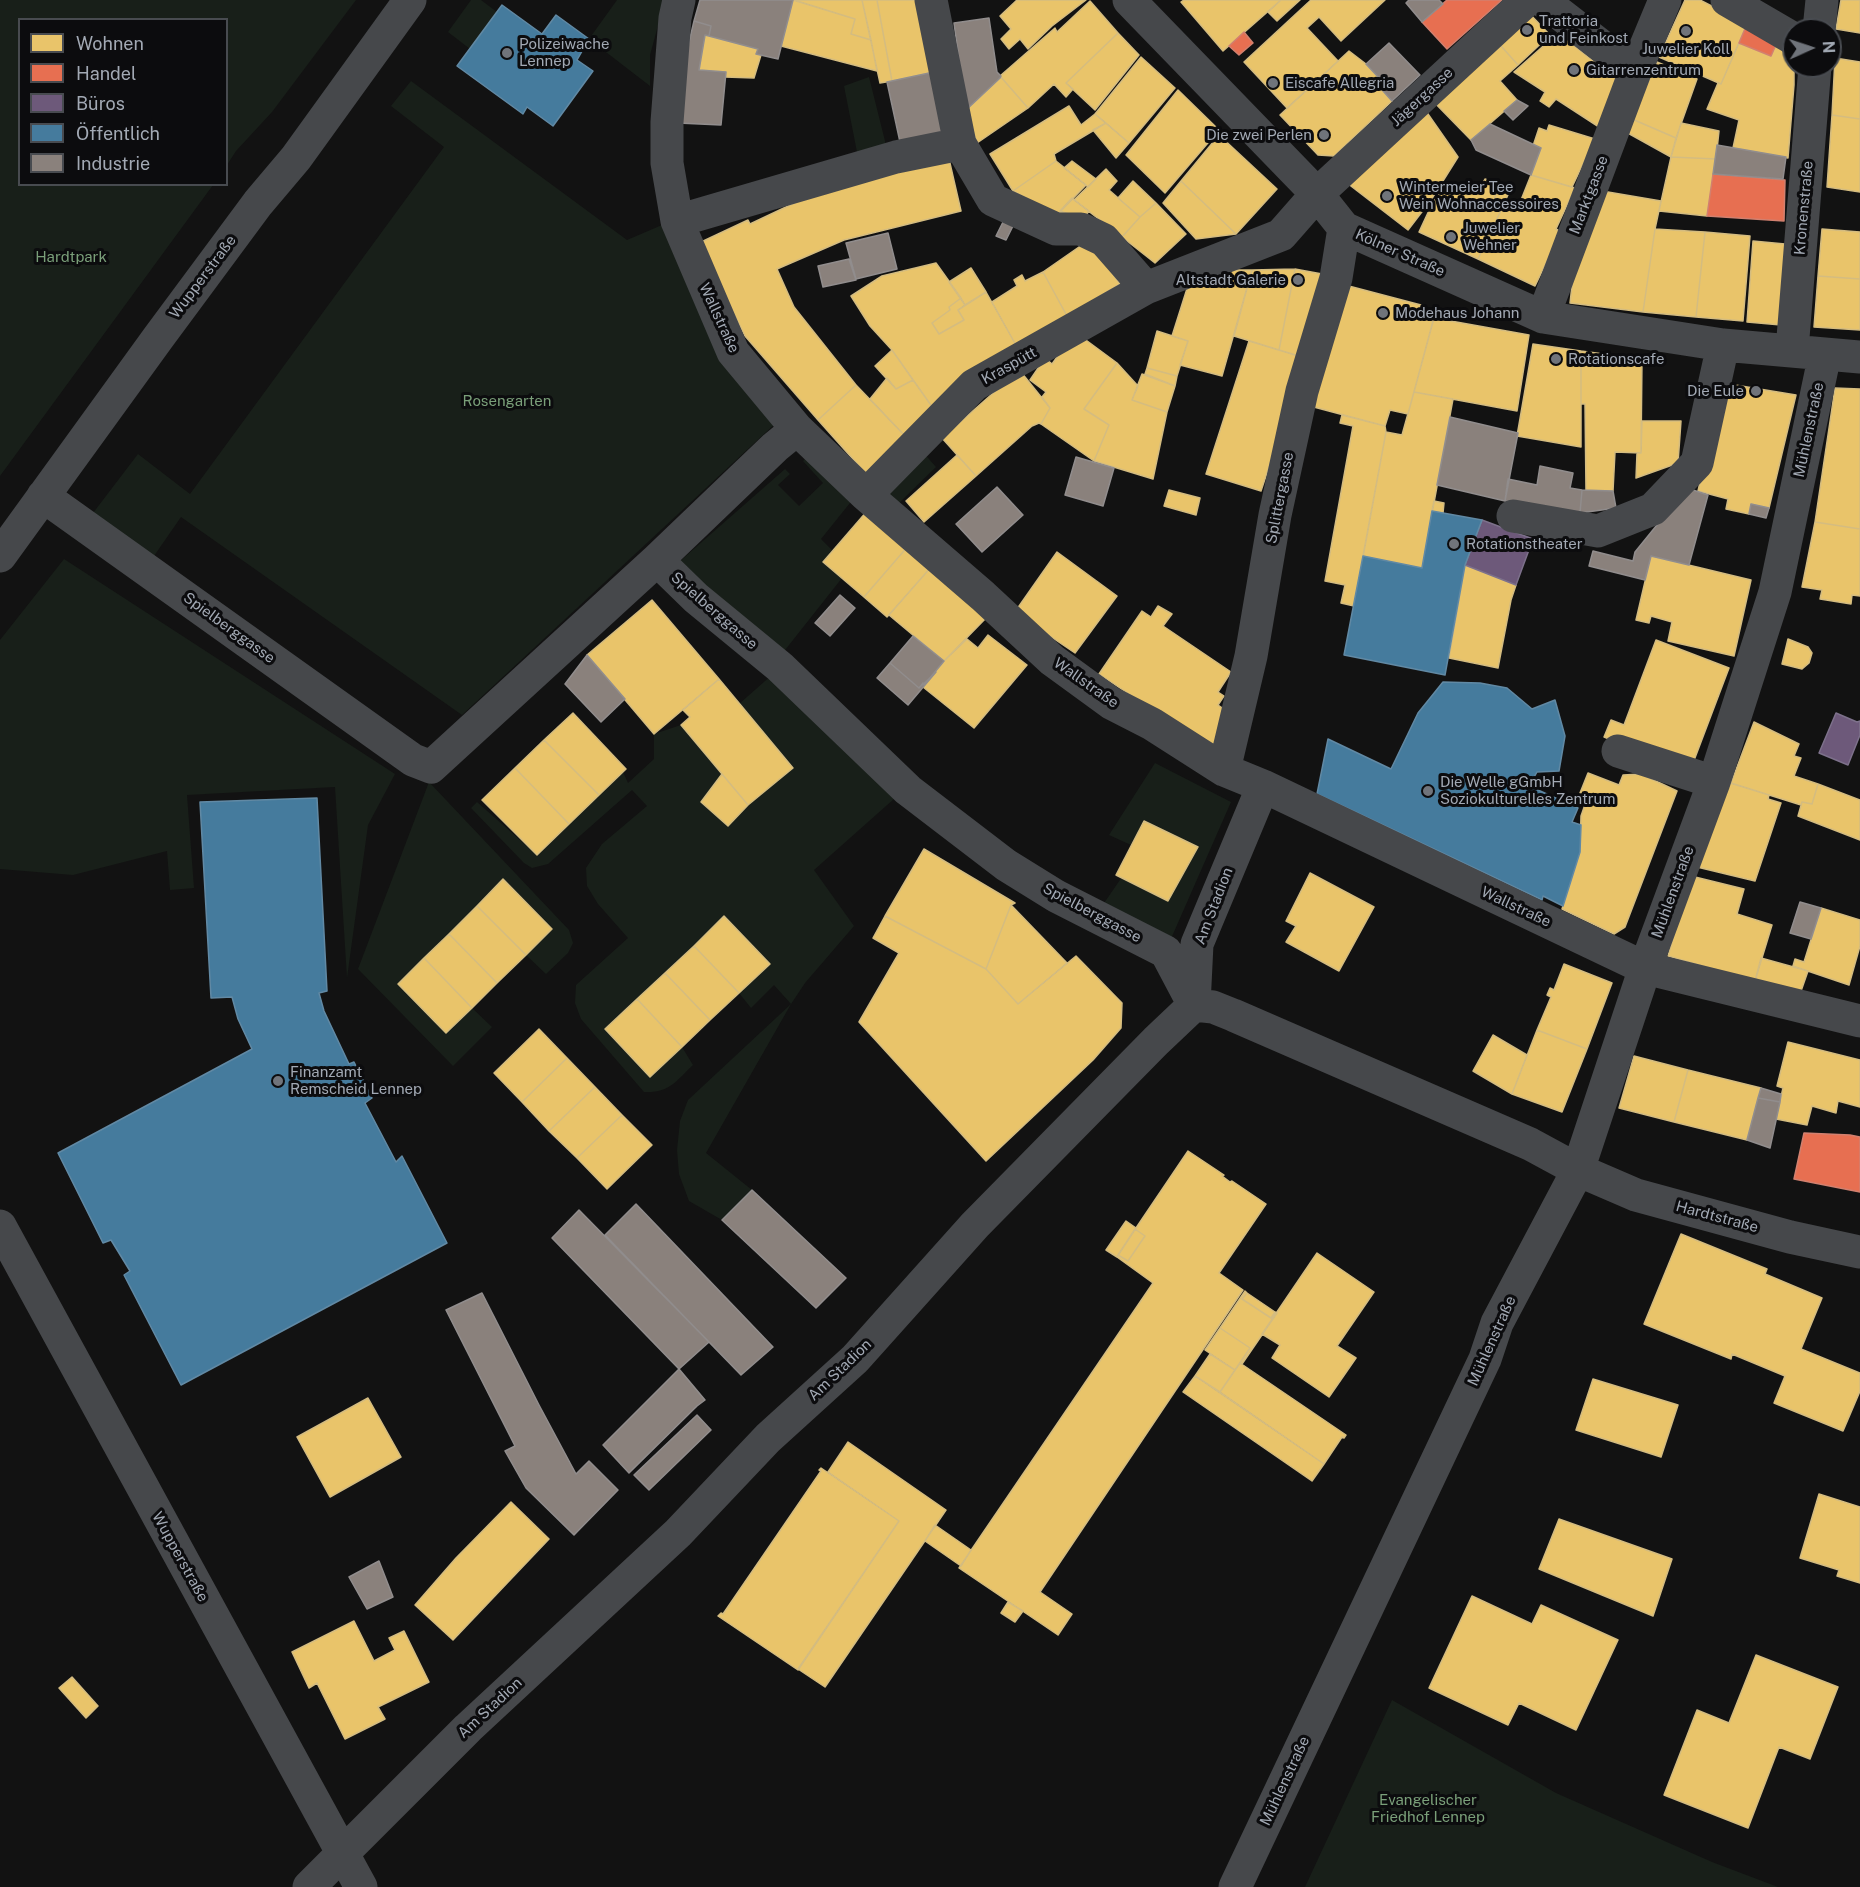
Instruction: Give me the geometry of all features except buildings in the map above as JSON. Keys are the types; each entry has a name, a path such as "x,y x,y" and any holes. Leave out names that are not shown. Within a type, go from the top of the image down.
{"street":[{"name":"Wupperstraße","path":"0,556 243,223 296,158 410,0"},
{"name":"Wallstraße","path":"679,0 675,18 667,122 667,163 677,221 733,352 797,429 866,495 983,596 1052,660 1111,703 1152,724 1224,770 1263,786 1645,968 1860,1021"},
{"path":"931,0 960,144 993,200 1056,229 1081,229 1104,240 1146,288"},
{"name":"Kölner Straße","path":"1129,0 1317,194 1344,228 1544,317 1723,345 1860,357"},
{"name":"Jägergasse","path":"1317,194 1527,0"},
{"path":"1542,0 1635,72"},
{"name":"Marktgasse","path":"1544,317 1635,72 1665,0"},
{"path":"1727,0 1782,32"},
{"path":"1820,18 1822,0"},
{"name":"Kronenstraße","path":"1792,350 1814,78"},
{"path":"677,221 896,157 960,144"},
{"name":"Kraspütt","path":"866,495 974,385 1146,288 1281,235 1317,194"},
{"name":"Splittergasse","path":"1224,770 1251,656 1275,514 1302,391 1336,279 1344,228"},
{"path":"1513,516 1598,531 1653,509 1697,463 1723,345"},
{"name":"Mühlenstraße","path":"1235,1887 1485,1359 1497,1323 1578,1170 1645,968 1714,782 1774,592 1825,354"},
{"name":"Spielberggasse","path":"43,496 413,760 430,767 797,429"},
{"name":"Spielberggasse","path":"657,560 696,598 780,667 908,790 1006,865 1056,896 1166,952 1194,1005"},
{"path":"1618,751 1714,782"},
{"name":"Am Stadion","path":"309,1887 468,1728 678,1533 768,1438 855,1359 975,1225 1194,1005 1197,944 1263,786"},
{"path":"1194,1005 1213,1007 1233,1015 1530,1144 1578,1170"},
{"name":"Hardtstraße","path":"1578,1170 1636,1195 1790,1237 1860,1252"},
{"name":"Wupperstraße","path":"0,1226 361,1887"}],"green space":[{"name":"Hardtpark","path":"0,0 356,0 272,112 236,151 228,163 228,18 18,18 18,186 212,186 0,476"},
{"path":"471,0 481,0 497,12 470,49 448,32"},
{"path":"617,0 665,0 650,55 650,86 589,39"},
{"path":"869,77 886,145 857,152 844,86"},
{"name":"Rosengarten","path":"411,81 627,240 662,225 777,422 462,715 181,517 154,556 93,513 138,454 190,494 444,147 391,106"},
{"path":"921,450 936,467 897,505 882,490"},
{"path":"810,454 854,498 821,539 832,550 823,562 842,578 778,659 679,562 785,469 790,474 778,485 799,506 823,483 803,461"},
{"path":"64,559 395,774 368,825 347,978 335,787 187,795 194,888 170,890 167,851 73,875 0,869 0,640"},
{"path":"773,674 895,798 814,870 854,926 805,983 791,1004 774,985 751,1008 739,993 724,917 665,973 682,1047 693,1065 677,1081 666,1088 644,1092 581,1019 575,1003 576,985 628,938 598,904 587,886 586,868 602,844 647,806 632,790 548,864 532,868 524,863 471,808 477,802 537,855 623,772 628,783 654,759 654,734 681,725 722,774 701,802 729,825 748,805 793,768 739,704"},
{"path":"1155,763 1231,802 1170,941 1102,906 1122,877 1168,901 1198,847 1144,821 1131,845 1109,835"},
{"path":"429,782 569,930 573,943 568,953 546,974 526,955 503,880 398,984 446,1033 472,1008 492,1027 453,1066 358,969"},
{"path":"791,1004 706,1153 752,1190 722,1220 689,1201 679,1174 677,1150 680,1121 688,1100"},
{"name":"Evangelischer Friedhof Lennep","path":"1392,1700 1556,1793 1712,1862 1778,1887 1305,1887"}],"place":[{"name":"Trattoria und Feinkost","path":"1527,30"},
{"name":"Juwelier Koll","path":"1686,31"},
{"name":"Polizeiwache Lennep","path":"507,53"},
{"name":"Gitarrenzentrum","path":"1574,70"},
{"name":"Eiscafe Allegria","path":"1273,83"},
{"name":"Die zwei Perlen","path":"1324,135"},
{"name":"Wintermeier Tee Wein Wohnaccessoires","path":"1387,196"},
{"name":"Juwelier Wehner","path":"1451,237"},
{"name":"Altstadt Galerie","path":"1298,280"},
{"name":"Modehaus Johann","path":"1383,313"},
{"name":"Rotationscafe","path":"1556,359"},
{"name":"Die Eule","path":"1756,391"},
{"name":"Rotationstheater","path":"1454,544"},
{"name":"Die Welle gGmbH Soziokulturelles Zentrum","path":"1428,791"},
{"name":"Finanzamt Remscheid Lennep","path":"278,1081"}]}
